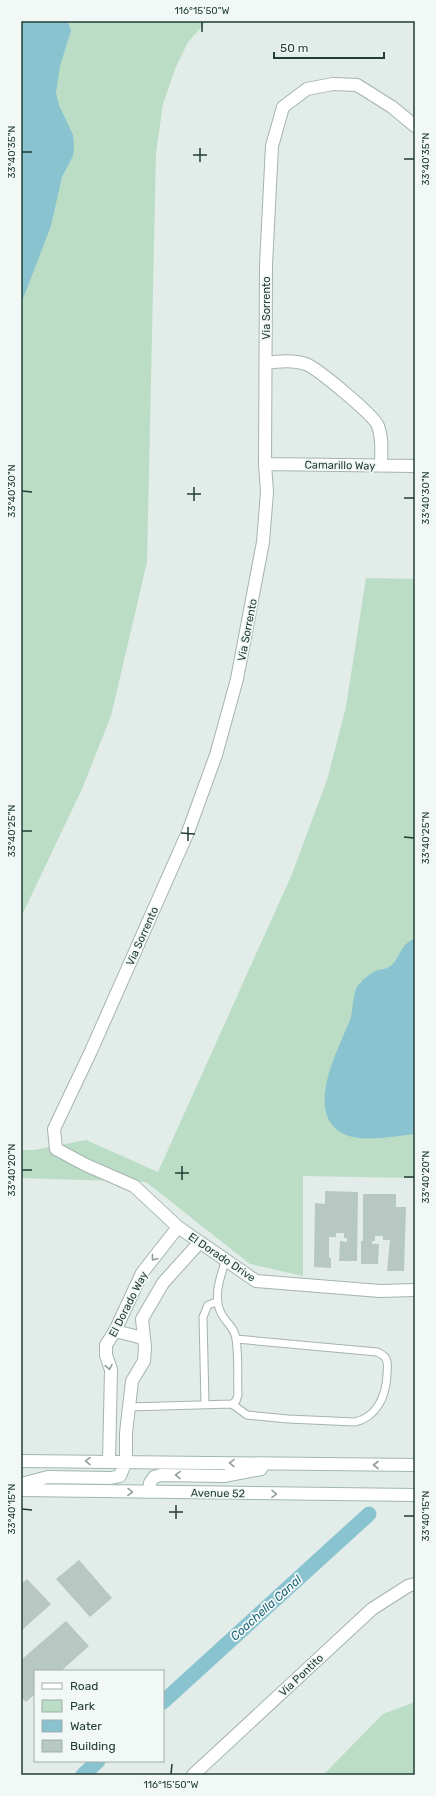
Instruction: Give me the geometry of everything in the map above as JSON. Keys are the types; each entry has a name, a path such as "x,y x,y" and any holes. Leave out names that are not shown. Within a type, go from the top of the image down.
{"street":[{"name":"Via Sorrento","path":"56,1149 54,1129 91,1051 188,832 216,755 237,679 263,542 267,492 265,464 266,265 272,146 283,107 307,89 333,84 357,84 392,107 415,126"},
{"path":"266,363 280,361 305,364 336,384 378,424 382,440 381,466"},
{"name":"Camarillo Way","path":"265,464 415,466"},
{"name":"El Dorado Drive","path":"56,1149 86,1165 134,1186 178,1227 199,1243 226,1259 256,1282 380,1291 415,1290"},
{"name":"El Dorado Way","path":"109,1461 111,1370 106,1355 106,1345 115,1331 142,1273 178,1227"},
{"name":"El Dorado Way","path":"126,1462 126,1433 132,1381 144,1361 145,1347 142,1319 163,1283 199,1243"},
{"path":"115,1331 143,1338"},
{"path":"21,1461 415,1465"},
{"path":"21,1484 48,1477 111,1478 120,1476 126,1462"},
{"path":"149,1492 150,1483 154,1477 162,1475 224,1476 286,1464"},
{"name":"Avenue 52","path":"21,1490 415,1495"},
{"name":"Via Pontito","path":"193,1775 372,1609 408,1586 415,1584"}],"lane":[{"path":"226,1259 218,1283 217,1302 223,1318 232,1327 236,1338 238,1395 236,1401 232,1404"},
{"path":"205,1404 203,1317 208,1305 217,1302"},
{"path":"129,1407 232,1404 247,1415 288,1419 355,1422 363,1420 369,1416 380,1402 386,1389 388,1364 384,1356 377,1352 236,1338"}],"green space":[{"path":"21,21 207,21 188,42 175,69 163,104 156,153 147,562 111,716 82,789 21,917"},
{"path":"366,578 415,579 415,1178 303,1176 303,1276 250,1264 146,1182 21,1178 21,1150 34,1150 86,1140 158,1172 292,874 327,780 346,707"},
{"path":"415,1702 415,1775 323,1775 383,1714"}],"water":[{"path":"21,21 68,21 71,31 60,66 56,93 59,105 73,135 74,146 73,156 62,177 51,226 21,304"},
{"path":"415,938 415,1134 377,1138 357,1138 348,1136 340,1132 330,1122 325,1109 325,1094 333,1062 350,1020 357,987 369,975 378,970 388,968 393,964 405,945"}],"building":[{"path":"325,1191 358,1192 357,1261 339,1261 340,1241 347,1242 347,1238 344,1238 344,1233 336,1233 336,1237 329,1237 329,1258 331,1258 331,1268 314,1267 315,1203 325,1204"},
{"path":"363,1194 396,1194 396,1207 406,1207 404,1271 387,1271 390,1240 383,1240 383,1236 375,1236 375,1241 372,1241 372,1244 379,1244 378,1264 361,1264 361,1241 363,1241"},
{"path":"79,1560 112,1598 90,1617 56,1579"},
{"path":"27,1579 51,1604 21,1631 21,1584"},
{"path":"66,1621 89,1646 62,1670 34,1670 34,1695 26,1702 21,1697 21,1660"}],"waterway":[{"name":"Coachella Canal","path":"164,1701 369,1514"},
{"name":"Coachella Canal","path":"83,1775 97,1762"}]}
